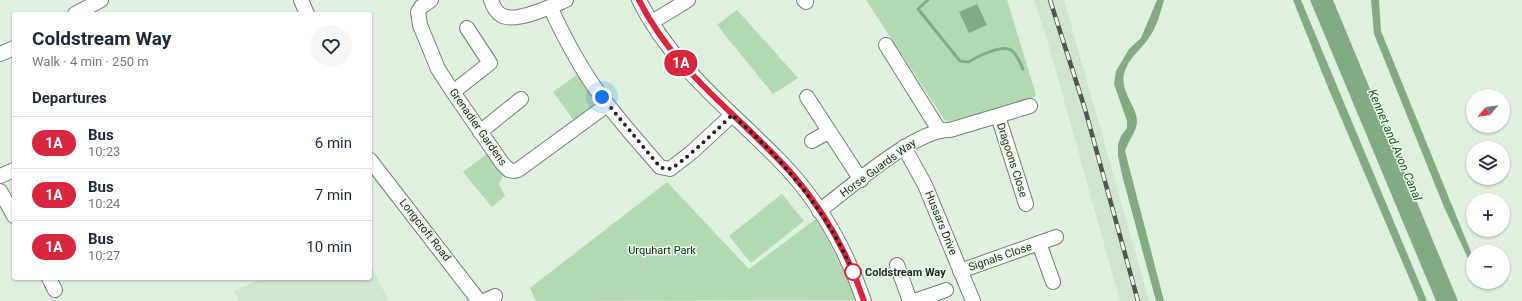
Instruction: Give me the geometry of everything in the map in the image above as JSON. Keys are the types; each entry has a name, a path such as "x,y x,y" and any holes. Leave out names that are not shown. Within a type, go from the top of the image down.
{"street":[{"path":"78,8 102,0"},
{"path":"301,0 306,12"},
{"name":"Grenadier Gardens","path":"431,0 420,7 418,18 438,69 502,163 514,171 607,105"},
{"path":"491,1 495,10 508,18 522,16 566,0"},
{"path":"639,0 652,22 682,64 705,89 793,176 819,211 844,252 864,301"},
{"path":"652,22 688,0"},
{"path":"550,7 575,58 607,105 660,167 670,169 692,152 732,115"},
{"path":"453,92 490,63 468,28"},
{"path":"886,45 940,130"},
{"path":"0,54 12,49"},
{"path":"807,97 828,132 861,180"},
{"path":"480,132 521,99"},
{"name":"Horse Guards Way","path":"819,211 904,147 927,134 940,130 950,130 1030,106"},
{"name":"Dragoons Close","path":"998,116 1026,204"},
{"path":"812,141 828,132"},
{"name":"Hussars Drive","path":"904,147 925,185 973,301"},
{"name":"Longcroft Road","path":"372,163 480,301"},
{"path":"0,176 12,171"},
{"path":"0,191 12,212"},
{"name":"Signals Close","path":"960,271 1056,237"},
{"name":"Signals Close","path":"1039,243 1052,282"},
{"path":"897,265 910,301"},
{"path":"914,301 946,290"}],"shaded area":[{"path":"1034,0 1064,0 1149,301 1120,301 1049,46"},
{"path":"1157,0 1164,0 1156,25 1148,39 1128,63 1123,81 1126,93 1134,109 1137,120 1136,128 1125,151 1164,301 1156,301 1122,175 1118,156 1118,144 1121,136 1127,128 1127,121 1114,84 1116,71 1129,49 1141,38"},
{"path":"1293,0 1301,0 1427,301 1419,301 1327,85"},
{"path":"1310,0 1333,0 1458,301 1436,301"},
{"path":"1371,0 1379,0 1381,31 1468,245 1466,245 1466,254 1444,207 1374,34"},
{"path":"977,4 987,25 969,33 959,12"},
{"path":"372,268 389,301 238,301 234,291 259,280 372,280"}],"green space":[{"path":"866,0 1007,0 1036,95 1030,100 946,122"},
{"path":"737,10 798,78 773,94 717,25"},
{"path":"578,74 595,102 595,105 575,122 553,92"},
{"path":"488,153 504,173 499,184 505,196 492,207 463,172"},
{"name":"Urquhart Park","path":"667,182 749,269 817,218 858,300 536,301 530,288"},
{"path":"782,194 804,221 751,263 729,236"}],"waterway":[{"path":"928,0 918,9 960,61 969,62 989,52 1007,49 1011,50 1015,54 1023,69"}],"railway":[{"path":"1050,0 1085,109 1138,301"}],"bus line":[{"name":"1A","path":"639,0 664,41 687,70 778,159 804,188 827,222 844,252 864,301"}],"place":[{"name":"Coldstream Way","path":"853,272"}],"route":[{"path":"602,97 607,105 660,167 664,169 670,169 692,152 732,115 778,159 804,188 827,222 844,252 854,274 853,272"}],"water label":[{"name":"Kennet and Avon Canal","path":"1395,145"}]}
